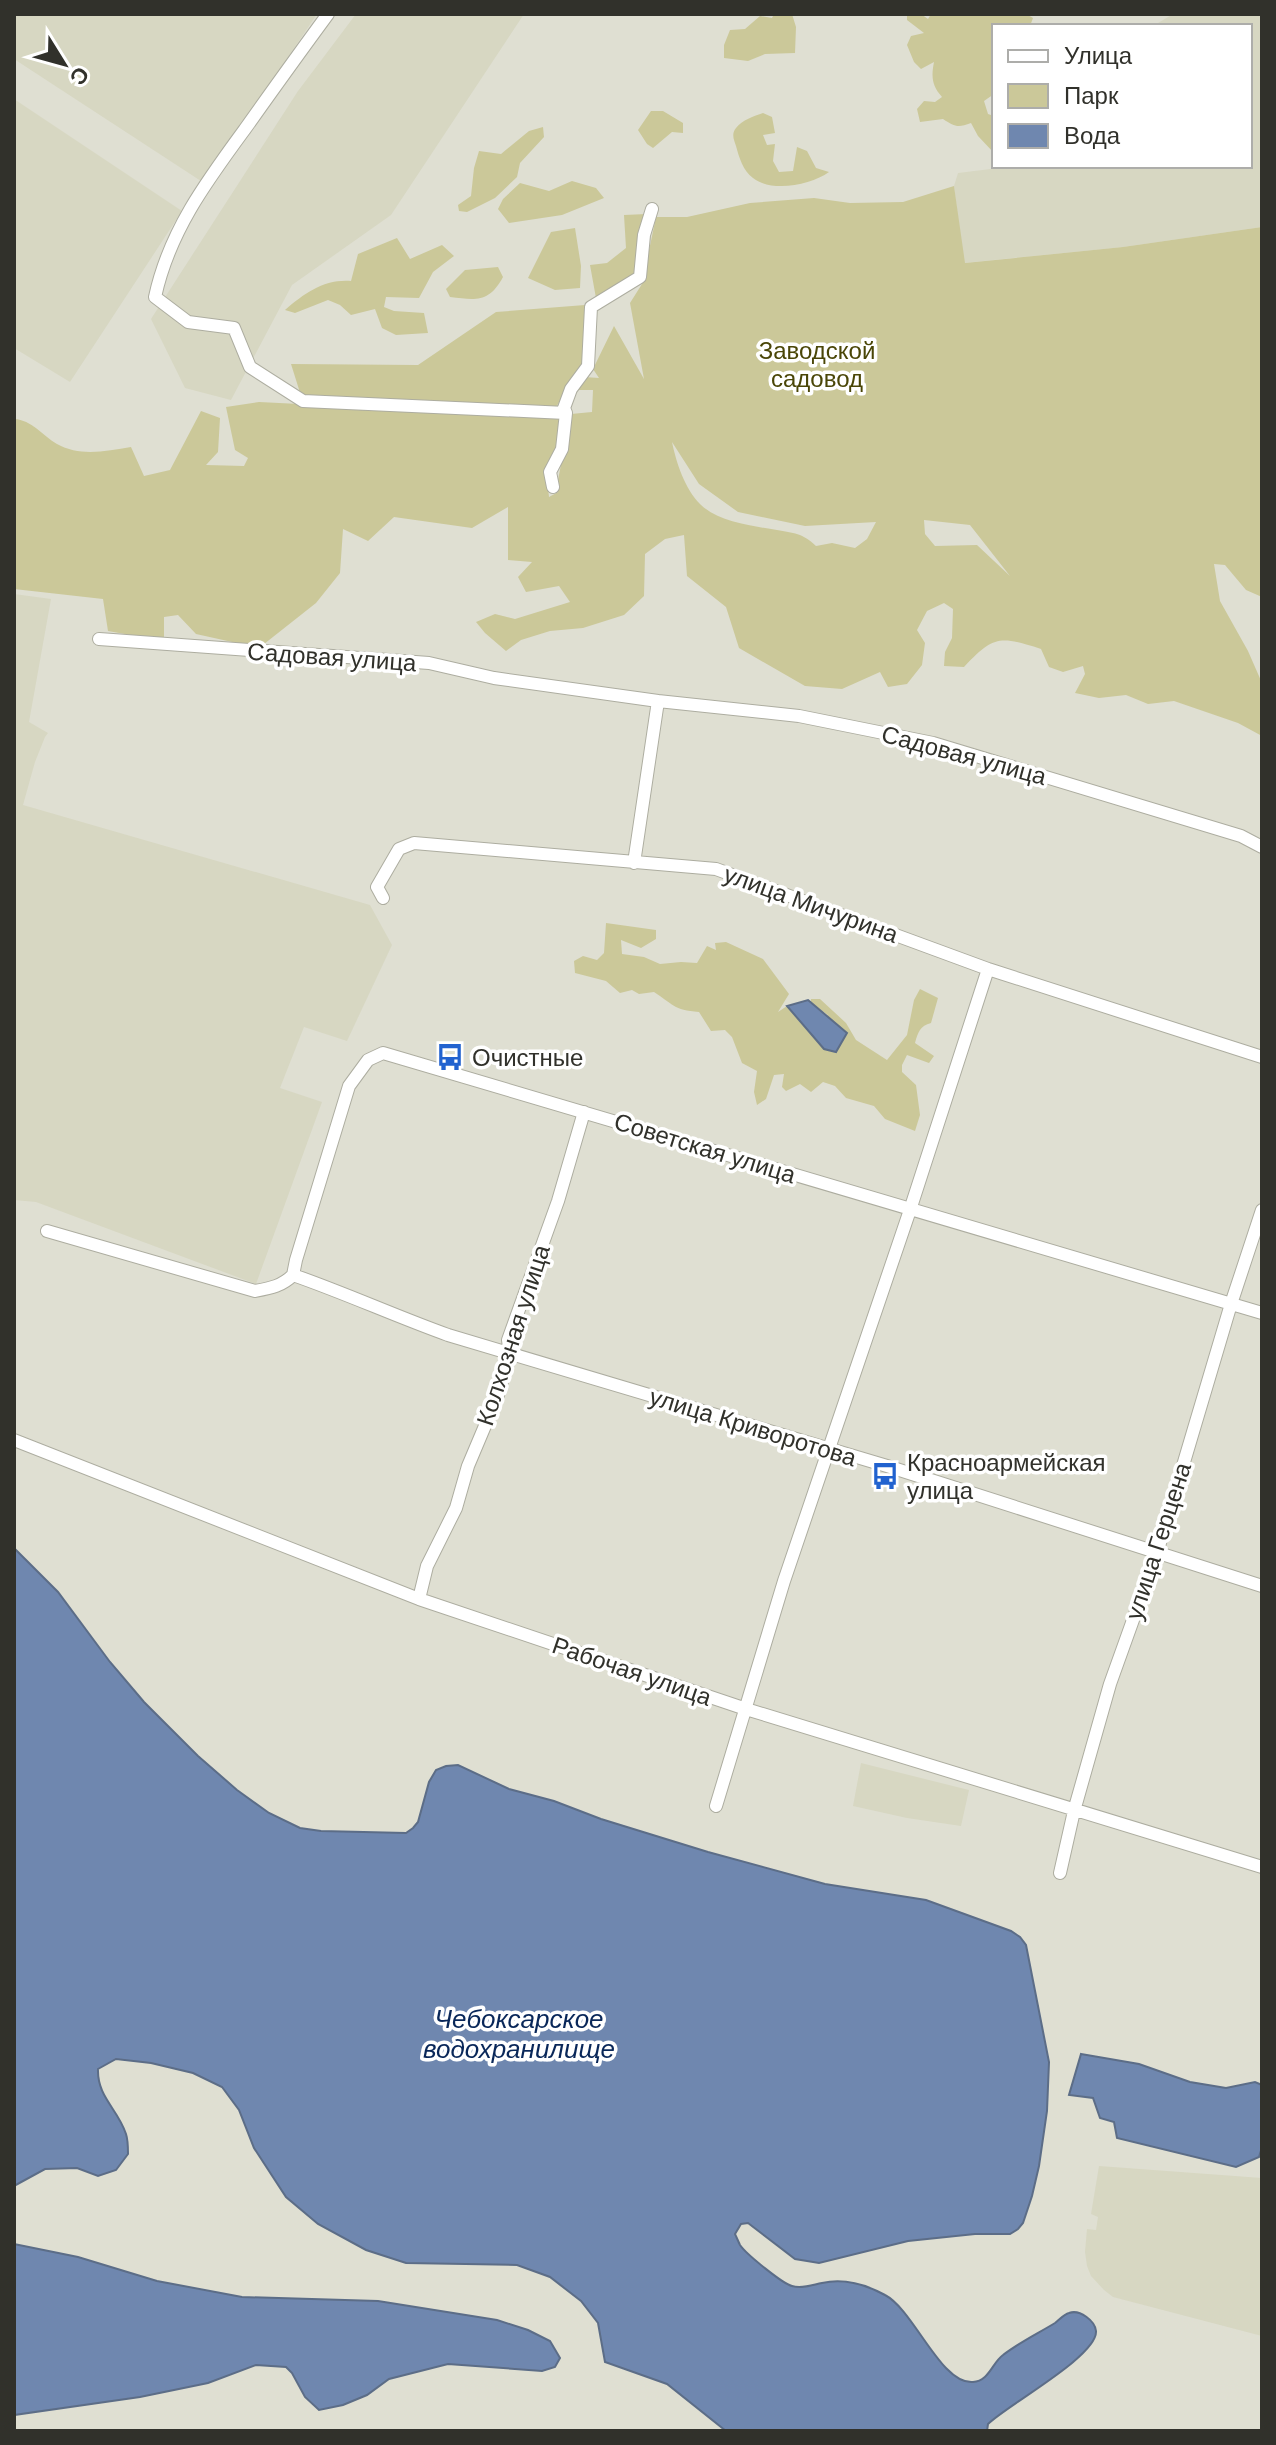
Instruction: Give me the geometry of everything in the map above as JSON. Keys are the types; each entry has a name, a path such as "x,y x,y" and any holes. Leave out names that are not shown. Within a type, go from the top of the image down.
{"street":[{"path":"328,14 196,196 177,231 160,274 155,297 188,322 234,328 250,367 303,401 566,413"},
{"path":"553,487 550,472 562,449 564,408 571,389 588,366 591,307 640,277 644,235 652,209"},
{"name":"Садовая улица","path":"99,639 429,663 494,678 658,701 799,716 933,743 1262,845"},
{"path":"634,863 658,701"},
{"name":"улица Мичурина","path":"383,898 377,887 399,849 414,843 716,869 988,969 1262,1057"},
{"path":"716,1806 784,1581 988,969"},
{"name":"Советская улица","path":"293,1275 349,1086 368,1060 383,1053 1262,1313"},
{"name":"Колхозная улица","path":"419,1599 427,1566 456,1508 468,1466 498,1395 510,1354 508,1340 558,1201 584,1112"},
{"name":"улица Герцена","path":"1060,1873 1110,1684 1157,1553 1262,1210"},
{"path":"47,1231 255,1291 274,1288 293,1275"},
{"name":"улица Криворотова","path":"293,1275 393,1315 510,1354 829,1449 1262,1586"},
{"name":"Рабочая улица","path":"14,1440 419,1599 746,1709 1262,1867"}],"shaded area":[{"path":"14,14 317,14 204,183 14,59"},
{"path":"356,14 524,14 391,215 292,285 231,400 185,388 151,319 298,91"},
{"path":"1173,14 1262,14 1262,227 1123,247 964,263 954,186 958,173 999,168 1252,168 1252,24 1156,24"},
{"path":"14,99 182,211 70,382 14,348"},
{"path":"14,594 51,599 29,722 48,733 35,762 23,805 370,905 392,945 347,1041 304,1027 280,1088 322,1102 256,1284 36,1202 14,1200"},
{"path":"861,1763 969,1790 961,1826 853,1806"},
{"path":"1099,2166 1262,2178 1262,2336 1113,2297 1104,2290 1091,2276 1085,2252 1087,2229 1096,2230 1098,2217 1091,2214"}],"green space":[{"path":"774,14 792,14 796,27 795,53 765,54 748,61 724,58 724,45 730,30 745,29 760,16 772,18"},
{"path":"907,14 921,14 928,19 931,14 1026,14 1033,18 1031,24 992,24 992,95 984,101 988,114 992,115 992,151 971,123 957,126 943,119 920,122 917,109 924,101 935,102 942,97 933,81 934,62 921,69 914,62 907,45 911,36 924,33 907,20"},
{"path":"651,111 663,111 683,123 683,133 672,132 653,148 647,144 638,130"},
{"path":"763,113 772,117 775,133 763,135 767,145 775,144 773,161 779,172 793,171 797,147 807,151 816,168 829,172 812,181 791,186 761,183 750,175 740,159 734,132 741,123"},
{"path":"543,127 544,137 520,163 517,177 495,198 467,212 459,211 458,205 471,196 479,151 501,154 529,131"},
{"path":"572,181 596,188 604,198 562,215 509,223 498,209 503,199 520,183 549,191"},
{"name":"Заводской садовод","path":"954,186 965,263 1123,247 1262,227 1262,597 1246,590 1225,565 1214,564 1220,601 1262,683 1262,736 1238,723 1174,701 1148,704 1126,695 1099,698 1075,693 1085,674 1083,666 1063,672 1049,667 1041,649 1016,642 998,641 991,644 964,667 944,666 945,652 952,638 953,609 944,603 927,611 917,630 925,643 922,665 907,684 888,687 880,672 842,689 805,686 739,648 726,607 687,576 684,535 665,539 645,554 644,596 624,615 583,628 550,631 521,640 506,651 476,622 495,614 515,619 570,602 559,586 526,592 518,577 532,562 508,560 508,507 472,528 394,517 368,541 343,529 340,573 316,603 259,648 196,634 178,615 164,617 164,641 108,631 103,599 14,589 14,419 26,422 57,444 75,451 131,447 144,476 170,470 201,411 220,418 218,452 206,465 244,466 248,458 235,450 226,407 259,402 562,417 557,457 546,470 549,497 558,492 571,414 592,412 593,390 574,390 584,377 599,378 593,369 614,326 644,379 630,303 642,284 656,217 687,217 750,203 814,198 850,203 903,202","holes":["672,442 699,484 738,512 805,526 876,522 867,539 855,548 832,543 816,546 798,534 726,519 707,510 690,491","924,520 970,525 1010,576 977,545 935,546 925,534"]},
{"path":"647,214 636,273 596,298 590,265 607,263 626,248 624,215"},
{"path":"575,228 581,266 580,288 555,290 528,278 551,232"},
{"path":"397,238 410,259 442,245 454,256 433,272 419,298 386,297 384,307 394,311 424,313 428,333 396,335 382,328 375,309 351,315 328,300 295,313 285,310 315,288 332,282 351,281 358,254"},
{"path":"498,267 503,277 487,296 475,299 450,297 446,289 465,270"},
{"path":"585,305 589,326 586,360 555,409 302,399 291,364 418,365 496,312"},
{"path":"606,923 656,930 656,939 641,948 621,940 622,954 644,957 660,964 697,963 707,946 716,950 715,943 726,942 763,959 789,994 778,1012 787,1006 809,1032 828,1015 811,1003 811,999 820,999 846,1023 856,1040 887,1060 907,1035 914,1000 920,989 938,998 931,1023 920,1030 915,1043 934,1056 929,1063 907,1055 902,1065 902,1072 916,1085 920,1115 915,1131 885,1119 874,1106 846,1098 835,1086 823,1082 811,1092 800,1084 786,1091 782,1087 784,1074 774,1075 766,1099 757,1105 754,1092 757,1071 742,1063 732,1037 725,1030 711,1031 699,1012 678,1008 654,992 639,994 632,990 620,993 606,981 575,973 574,961 583,956 597,960 604,953"}],"water":[{"path":"808,1000 847,1033 836,1052 824,1049 787,1006"},
{"name":"Чебоксарское водохранилище","path":"14,1548 58,1592 144,1702 198,1756 269,1813 300,1828 406,1833 418,1822 429,1782 436,1770 458,1765 509,1789 708,1852 825,1884 926,1900 1020,1937 1026,1945 1049,2062 1047,2111 1039,2166 1023,2223 1018,2229 1010,2234 908,2241 819,2263 795,2259 748,2223 741,2224 735,2234 749,2255 787,2284 803,2287 847,2282 885,2295 906,2315 939,2360 961,2380 973,2382 983,2378 999,2358 1069,2313 1082,2314 1093,2323 1096,2331 1093,2341 1068,2366 988,2424 987,2431 726,2431 667,2384 605,2362 598,2323 581,2301 550,2277 517,2265 406,2263 366,2250 318,2224 286,2197 254,2148 239,2110 222,2087 193,2073 116,2059 98,2069 104,2095 127,2139 128,2154 116,2170 98,2176 77,2168 45,2169 14,2186"},
{"path":"1081,2054 1139,2064 1190,2082 1226,2088 1255,2082 1262,2085 1262,2147 1259,2157 1236,2167 1117,2138 1114,2122 1100,2118 1093,2098 1069,2095"},
{"path":"14,2244 78,2257 157,2281 242,2297 378,2301 497,2320 550,2341 560,2358 555,2367 542,2371 448,2364 389,2379 367,2395 319,2410 305,2397 286,2367 256,2365 208,2383 140,2397 14,2415"}],"place":[{"name":"Очистные","path":"450,1057"},
{"name":"Красноармейская улица","path":"885,1476"}]}
